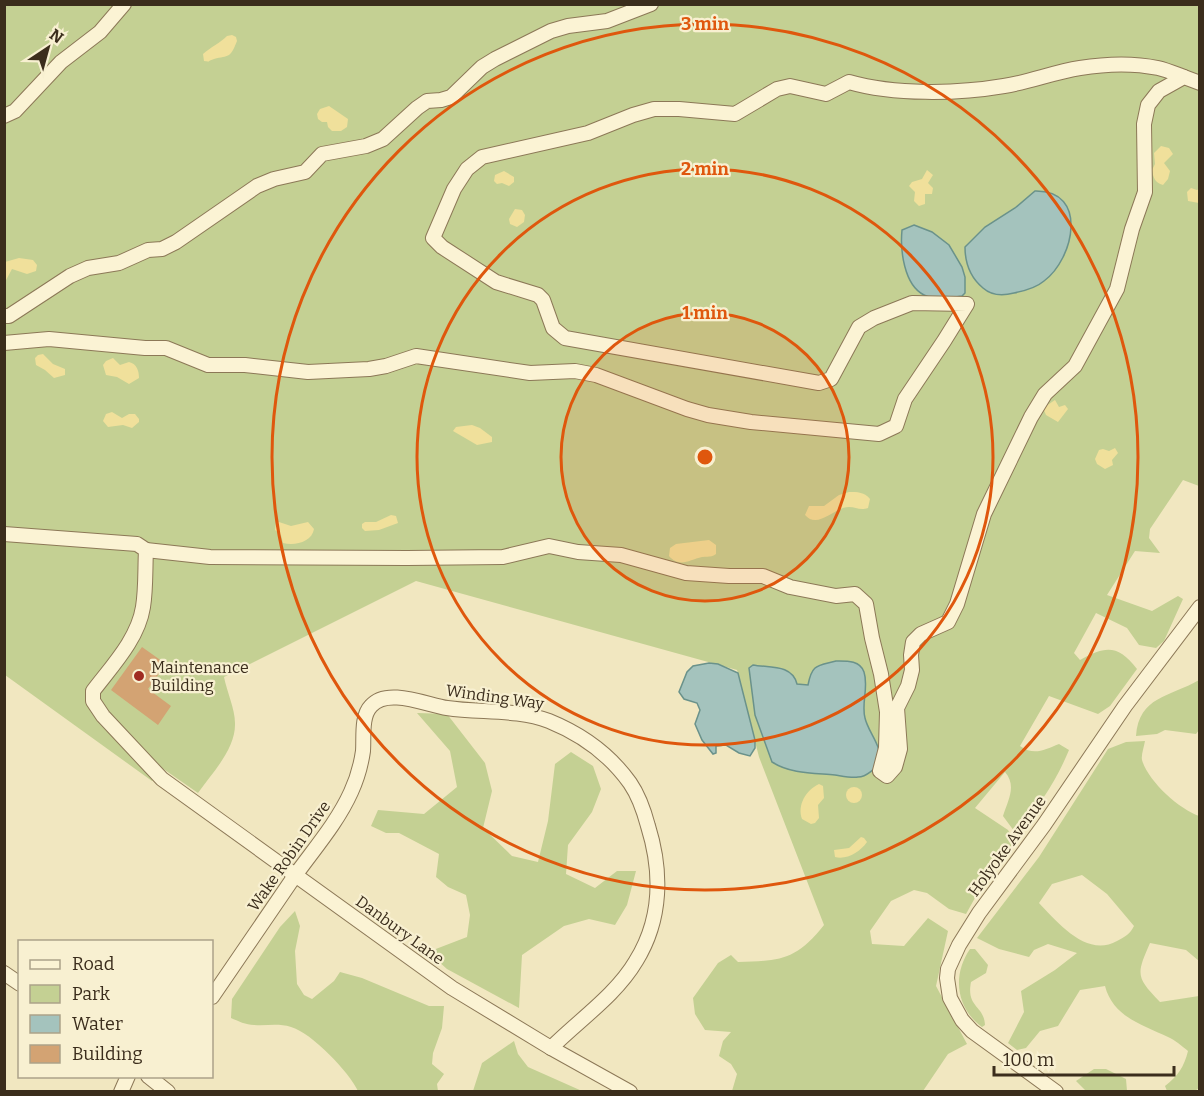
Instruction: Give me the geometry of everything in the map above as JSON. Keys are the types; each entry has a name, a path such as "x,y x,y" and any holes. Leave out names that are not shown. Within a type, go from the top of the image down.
{"street":[{"path":"4,116 15,111 61,62 100,32 124,4"},
{"path":"4,316 9,316 70,276 88,267 119,262 148,250 162,249 176,242 257,186 274,178 305,172 322,154 366,146 383,139 422,104 451,97 482,67 551,31 568,26 607,21 651,4"},
{"path":"4,343 49,339 166,348 208,364 245,365 308,372 369,369 416,356 530,373 576,371 596,375 687,410 708,415 751,422 879,434 896,426 905,399 967,304 912,303 874,318 859,327 831,379 819,383 565,338 553,328 543,300 538,295 496,282 442,247 433,238 454,189 467,169 482,157 588,133 654,109 735,114 777,89 790,86 826,94 849,82 874,89 905,92 962,90 1004,86 1082,67 1118,65 1158,68 1200,83"},
{"path":"4,534 137,544 146,550 210,557 503,557 549,546 578,552 621,555 686,573 763,576 790,587 836,596 855,594 866,604 881,674 887,712 886,748 880,771 887,776 895,767 900,749 897,708 908,686 912,670 913,642 921,634 948,622 957,604 984,514 1031,417 1045,394 1075,366 1117,289 1132,229 1145,192 1144,124 1148,105 1159,91 1184,76"},
{"name":"Danbury Lane","path":"146,550 143,608 132,638 93,692 93,701 103,716 162,779 452,988 551,1048 630,1092"},
{"name":"Holyoke Avenue","path":"1056,1092 972,1031 962,1020 950,998 948,969 959,945 979,912 1044,825 1125,706 1200,607"},
{"name":"Winding Way","path":"386,698 401,697 445,708 515,714 546,720 573,732 599,750 631,784 643,807 655,848 659,879 653,923 636,962 614,989 551,1048"},
{"name":"Wake Robin Drive","path":"213,996 332,827 351,792 358,773 363,753 366,716 371,705 386,698"},
{"path":"4,973 18,983"},
{"path":"121,1092 128,1078"},
{"path":"152,1078 168,1092"}],"green space":[{"path":"5,5 1199,5 1199,486 1183,480 1150,529 1149,538 1160,553 1135,551 1107,595 1152,611 1178,596 1183,599 1164,641 1156,648 1139,645 1127,628 1096,613 1074,653 1080,660 1104,650 1117,651 1137,669 1110,706 1098,714 1049,696 1020,746 1035,751 1059,744 1069,750 1046,794 1031,815 1014,831 1003,816 1011,788 1009,777 1005,772 975,808 1008,830 1016,843 1000,853 966,914 949,909 927,893 914,890 891,901 870,931 872,944 904,946 928,918 948,931 936,986 967,1044 948,1054 923,1091 732,1091 737,1074 731,1064 719,1056 723,1041 731,1032 705,1030 695,1014 693,998 718,963 731,955 738,962 766,961 787,956 805,945 824,925 759,757 737,670 416,581 224,677 234,712 232,742 198,793 162,768 152,781 5,675"},
{"path":"1199,680 1199,730 1196,734 1165,730 1157,734 1136,736 1138,723 1150,705"},
{"path":"417,713 447,714 485,763 492,791 483,828 512,856 538,862 548,821 555,764 571,752 593,766 601,789 592,812 568,845 566,874 595,888 617,871 636,871 627,905 615,925 589,919 564,926 522,955 519,1008 447,969 428,952 467,937 470,915 466,895 448,887 436,877 439,854 399,833 386,833 371,826 378,810 424,814 457,787 450,751"},
{"path":"1145,741 1142,760 1151,777 1174,801 1199,816 1199,961 1186,950 1150,943 1141,969 1146,987 1160,1002 1199,996 1200,1087 1195,1091 1167,1091 1165,1086 1180,1071 1188,1051 1173,1040 1122,1013 1109,997 1105,986 1080,990 1058,1026 1040,1031 1026,1048 1017,1050 1008,1043 1024,1012 1021,991 1077,953 1048,944 1034,950 1029,957 999,949 977,938 1039,857 1108,749 1126,742","holes":["1082,875 1107,894 1134,926 1125,937 1106,945 1084,942 1074,936 1039,903 1052,884"]},
{"path":"295,911 300,926 295,951 297,984 304,995 312,999 334,981 340,972 362,978 429,1006 444,1006 442,1028 433,1053 432,1064 444,1074 437,1084 438,1091 358,1091 347,1074 329,1054 300,1031 282,1025 242,1023 231,1018 232,999 280,927"},
{"path":"970,949 975,949 988,965 986,973 971,982 970,990 973,1002 984,1018 985,1025 982,1027 967,1010 960,991 961,969"},
{"path":"514,1041 518,1054 528,1067 582,1091 473,1091 482,1063"},
{"path":"1094,1069 1106,1069 1126,1079 1127,1091 1086,1091 1076,1081"}],"sand":[{"path":"232,35 237,41 231,54 209,62 204,61 203,54 227,36"},
{"path":"329,106 348,119 347,127 341,131 332,131 327,122 318,119 317,114 320,109"},
{"path":"1161,146 1169,148 1173,154 1164,163 1170,171 1163,185 1155,179 1152,170 1155,164 1154,153"},
{"path":"927,170 933,175 928,183 933,188 932,194 925,194 925,204 919,206 914,201 915,192 909,186 912,182 922,179"},
{"path":"504,171 514,177 514,182 509,186 502,183 497,184 494,181 495,175"},
{"path":"1191,188 1199,189 1199,203 1188,201 1187,192"},
{"path":"515,209 522,210 525,215 524,222 517,227 510,224 509,219"},
{"path":"19,258 33,260 37,265 36,271 27,274 12,269 5,282 5,262"},
{"path":"43,354 53,364 65,369 65,375 54,378 36,365 35,358"},
{"path":"113,358 120,365 129,362 134,364 139,378 129,384 117,377 106,375 103,365"},
{"path":"1055,400 1059,407 1065,405 1068,409 1058,422 1046,415 1043,408"},
{"path":"112,412 122,418 135,414 139,422 132,428 123,425 108,427 103,421 106,414"},
{"path":"472,425 492,437 492,442 477,445 453,431 456,427"},
{"path":"1115,448 1118,453 1112,460 1113,465 1105,469 1097,464 1095,459 1099,450 1109,451"},
{"path":"849,492 866,495 870,499 868,508 843,508 815,520 805,515 809,506 824,506 839,495"},
{"path":"391,515 396,516 398,523 379,530 365,531 362,528 365,522 376,522"},
{"path":"308,522 314,529 313,533 302,542 283,543 281,535 275,530 276,523 291,526"},
{"path":"709,540 716,545 716,554 713,556 677,562 669,556 670,548 676,544"},
{"path":"819,784 823,786 824,798 818,805 819,818 811,824 802,819 802,803 807,794"},
{"path":"854,787 860,789 862,795 860,801 854,803 848,801 846,795 848,789"},
{"path":"861,837 867,842 861,849 849,856 835,857 834,850 849,848"}],"water":[{"path":"1035,191 1052,194 1063,202 1069,213 1071,227 1069,243 1063,258 1044,281 1034,287 1006,295 990,293 972,275 966,259 965,247 985,227 1015,208"},
{"path":"914,225 932,232 949,245 965,277 965,293 962,296 943,299 928,297 917,290 912,283 903,257 902,230"},
{"path":"836,661 856,663 864,672 866,683 864,712 879,750 878,764 868,774 852,777 794,771 772,762 755,715 749,668 753,665 779,668 790,673 797,684 808,685 811,673 816,667"},
{"path":"718,664 738,673 755,740 755,748 750,756 739,753 726,745 716,746 716,753 713,754 702,740 695,724 700,710 697,703 684,699 679,692 687,672 693,666"}],"building":[{"name":"Maintenance Building","path":"142,647 166,664 148,689 171,706 158,725 111,690"}],"place":[{"name":"Maintenance Building","path":"139,676"}]}
